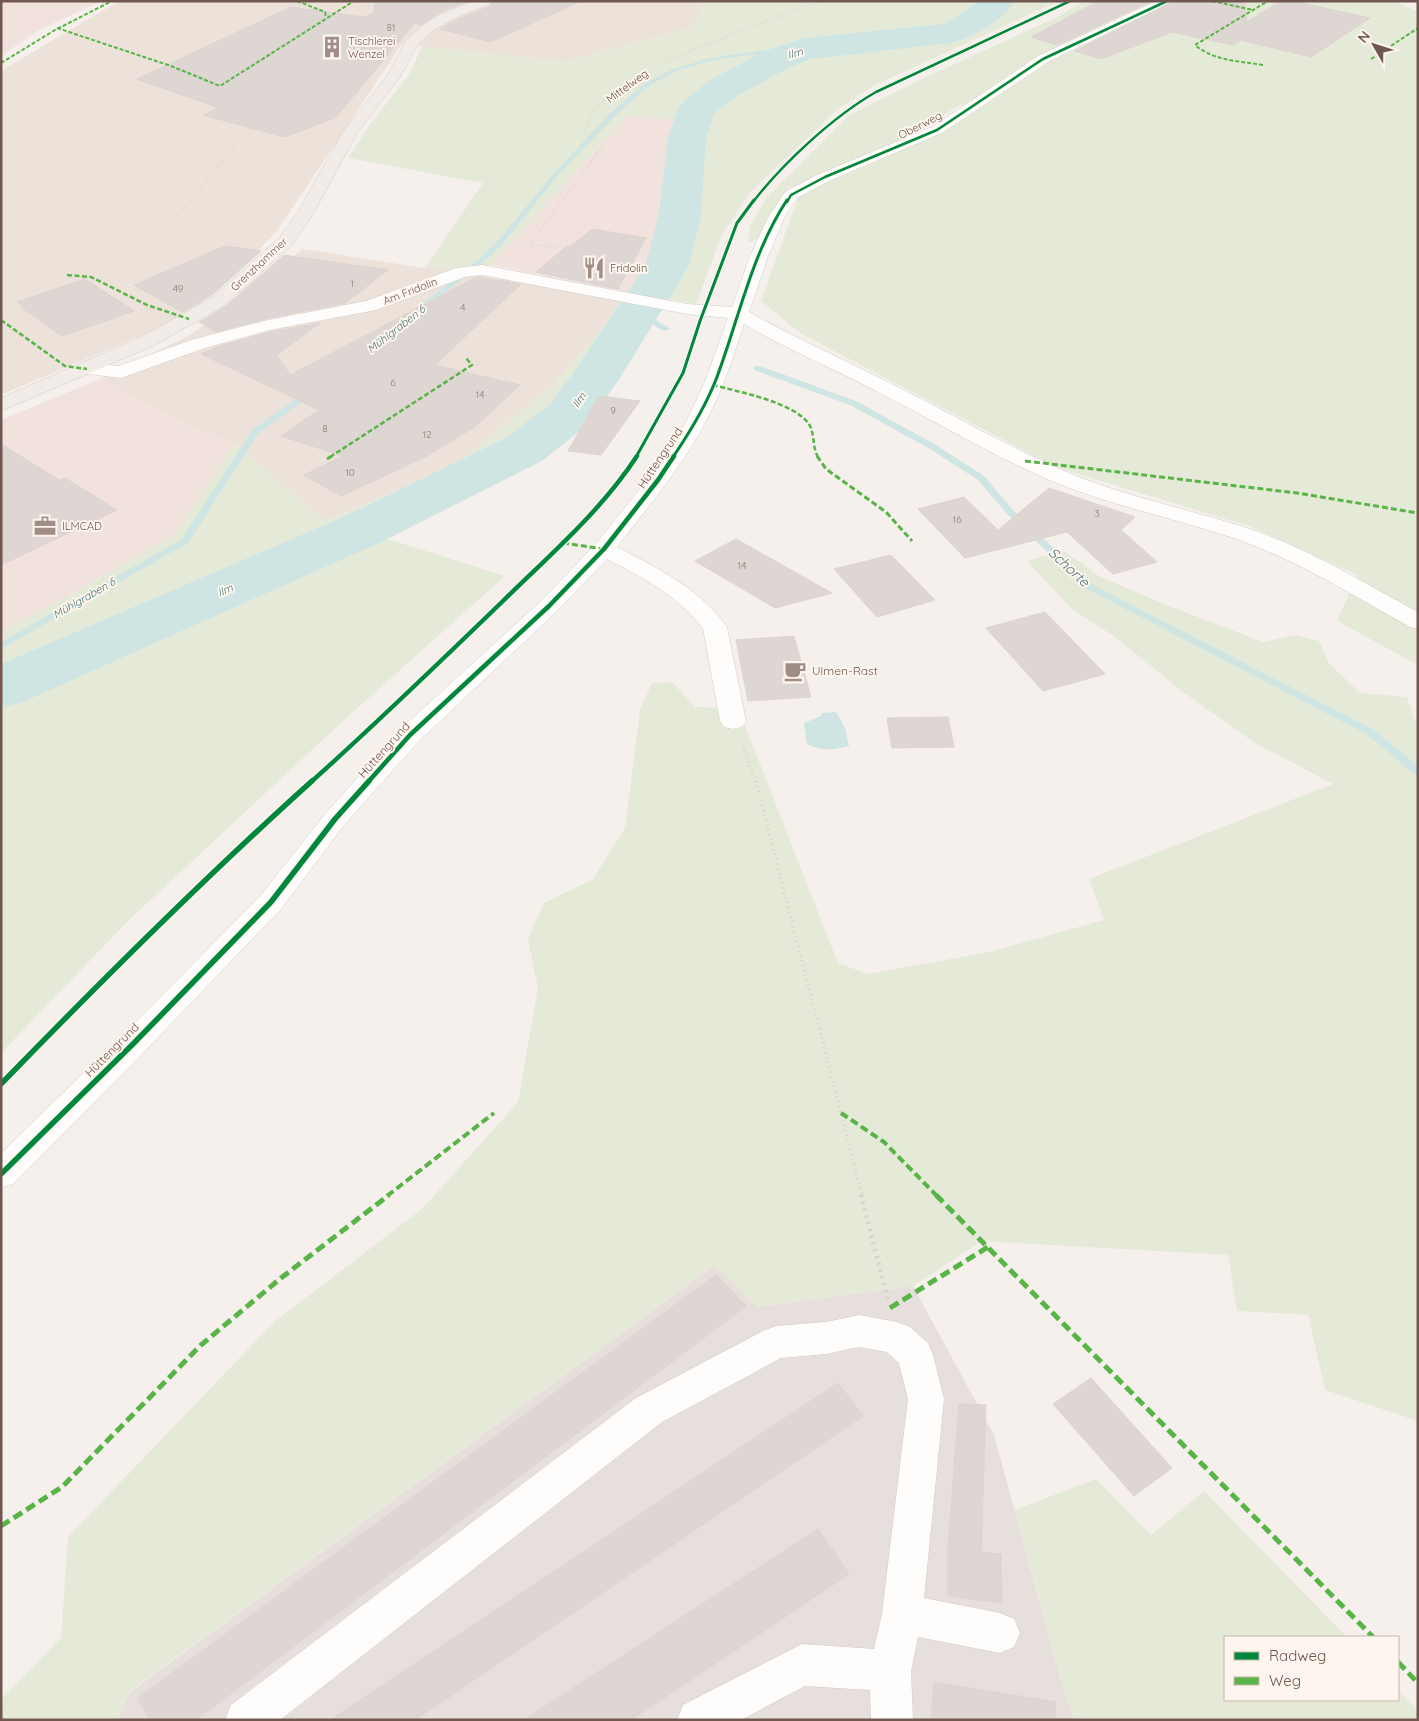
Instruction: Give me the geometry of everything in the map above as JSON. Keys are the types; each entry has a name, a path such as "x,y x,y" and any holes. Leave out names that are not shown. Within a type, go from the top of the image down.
{"main road":[{"name":"Grenzhammer","path":"1,405 87,369 189,319 219,300 286,241 306,212 350,132 394,77 412,42 428,28 446,17 485,1"}],"street":[{"name":"Oberweg","path":"738,313 777,216 791,195 825,178 937,130 1043,58 1167,1"},
{"name":"Am Fridolin","path":"87,369 121,372 198,344 310,316 370,306 462,272 482,270 687,309 738,313"},
{"name":"Hüttengrund","path":"1,1174 133,1044 271,902 335,819 410,735 549,606 604,549 658,480 696,422 716,379 738,313"},
{"path":"738,313 778,336 882,386 1025,461 1063,478 1106,493 1249,536 1298,556 1418,622"},
{"path":"604,549 658,577 708,617 715,627 733,721"},
{"path":"246,1720 649,1410 776,1342 826,1338 859,1331 896,1338 915,1355 926,1399 902,1614 890,1672 892,1720"},
{"path":"902,1614 1000,1633"},
{"path":"698,1720 802,1665 890,1672"}],"path":[{"path":"158,239 269,105"},
{"path":"733,721 760,790 896,1338"}],"shaded area":[{"path":"1,1 102,1 39,30 1,56"},
{"path":"119,1 704,1 693,27 565,62 402,44 277,231 228,281 183,318 1,395 1,71"},
{"path":"628,115 681,121 670,213 677,267 636,294 491,265"},
{"path":"302,249 425,268 454,269 625,300 556,382 452,468 324,521 234,444 193,428 100,379 188,336 248,296"},
{"path":"100,379 193,428 234,444 175,534 52,605 1,631 1,420"},
{"path":"836,712 845,728 849,746 827,749 807,744 804,723 821,716 821,713"},
{"path":"715,1265 757,1307 913,1286 994,1435 1064,1692 1075,1720 117,1720 130,1692"}],"green space":[{"path":"704,1 1059,1 875,85 838,109 750,192 721,237 696,304 636,294 677,267 670,213 681,121 628,115 491,265 454,269 425,268 483,183 348,158 369,126 410,73 422,46 565,62 692,27"},
{"path":"1084,1 1095,1 1091,4 1097,1 1393,1 1418,11 1418,665 1337,621 1357,575 1252,527 1055,467 800,333 761,301 799,195 943,132 991,101 958,106 918,132 788,189 759,239 748,243 750,225 767,197 849,115 913,83 1055,18"},
{"path":"625,300 658,311 569,424 544,447 449,496 369,533 505,576 343,721 129,920 1,1053 1,631 52,605 175,534 234,444 324,521 452,468 556,382"},
{"path":"1064,551 1099,576 1164,604 1263,642 1295,635 1319,641 1329,663 1360,693 1407,697 1418,730 1418,1421 1325,1390 1308,1315 1237,1311 1228,1255 982,1241 913,1286 757,1307 715,1265 130,1691 117,1720 1,1720 1,1699 61,1638 68,1537 274,1322 422,1209 518,1102 538,988 528,939 544,903 593,879 625,828 640,710 652,683 672,682 695,707 738,708 838,963 868,974 989,952 1104,920 1089,879 1333,784 1255,743 1183,692 1115,637 1072,609 1027,561"},
{"path":"1096,1479 1151,1535 1204,1491 1346,1636 1224,1636 1224,1701 1399,1701 1399,1691 1418,1710 1418,1720 1075,1720 1064,1692 1015,1510"}],"building":[{"path":"375,1 467,1 440,12 421,25 415,23 335,118 284,137 203,115 219,108 137,79 291,7 364,17 374,13"},
{"path":"493,1 581,1 491,42 440,29 491,6"},
{"path":"1099,1 1151,1 1057,45 1031,37"},
{"path":"1175,1 1244,1 1247,22 1281,1 1292,1 1370,18 1311,57 1240,40 1233,45 1172,32 1101,59 1075,51"},
{"path":"592,229 646,238 618,289 536,272 567,246 571,246"},
{"path":"225,246 261,251 212,295 182,312 134,285"},
{"path":"284,255 388,270 345,303 268,318 216,332 199,322 226,306"},
{"path":"477,277 521,284 435,365 520,385 476,426 427,456 341,496 304,475 343,456 281,436 319,410 201,354 217,347 270,332 320,323 277,355 290,375"},
{"path":"85,279 134,311 62,336 22,308 25,307 17,302"},
{"path":"599,396 640,401 601,455 568,451"},
{"path":"1,444 59,480 65,478 117,510 1,565"},
{"path":"1049,488 1135,517 1121,530 1157,562 1113,574 1067,532 965,558 918,509 964,497 998,530"},
{"path":"736,539 832,593 775,608 695,561"},
{"path":"891,555 935,600 877,617 834,569"},
{"path":"1045,612 1105,674 1043,691 986,628"},
{"name":"Ulmen-Rast","path":"794,636 811,697 748,701 736,640"},
{"path":"948,717 954,747 892,748 887,718"},
{"path":"716,1275 746,1306 196,1720 150,1720 138,1698"},
{"path":"1091,1378 1172,1468 1134,1496 1053,1404"},
{"path":"838,1383 863,1416 415,1720 330,1720"},
{"path":"959,1404 986,1405 981,1552 1001,1554 1002,1603 948,1596 948,1548"},
{"path":"818,1529 849,1574 631,1720 524,1720"},
{"path":"934,1682 1056,1702 1055,1720 931,1720"}],"waterway":[{"name":"Ilm","path":"1,688 361,530 523,450 568,415 593,381 667,266 680,214 687,136 697,109 723,88 778,59 805,49 951,33 977,19 999,1"},
{"name":"Mühlgraben 6","path":"414,313 476,265 498,244 514,228 558,172 613,113 648,84 675,70 707,60 772,51 805,49"},
{"name":"Schorte","path":"636,312 667,329"},
{"name":"Schorte","path":"757,368 853,403 933,447 981,478 1011,513 1090,587 1370,732 1418,772"},
{"name":"Mühlgraben 6","path":"1,646 185,541 255,432 310,393"}],"marked path":[{"path":"1,63 55,30 112,1"},
{"path":"297,1 325,12 326,17"},
{"path":"57,28 171,66 220,86 354,1"},
{"path":"1212,1 1253,10"},
{"path":"1263,65 1218,57 1201,50 1195,45 1268,1"},
{"path":"1371,59 1418,28"},
{"path":"67,275 91,277 147,305 189,319"},
{"path":"1,320 65,366 87,369"},
{"path":"327,459 472,365 466,358"},
{"path":"713,385 763,398 800,415 810,426 814,451 826,469 886,512 912,541"},
{"path":"1025,461 1297,493 1418,513"},
{"path":"563,543 604,549"},
{"path":"1,1526 62,1487 201,1345 281,1278 494,1113"},
{"path":"841,1113 884,1142 1372,1636"},
{"path":"890,1308 988,1247"},
{"path":"1399,1663 1418,1683"}],"cycle path":[{"path":"1,1084 138,944 227,858 378,722 563,543 621,480 644,445 683,373 700,321 737,223 763,189 802,150 853,105 876,92 1070,1"},
{"path":"1,1174 133,1044 271,902 335,819 410,735 549,606 604,549 658,480 696,422 716,379 759,256 777,216 791,195 825,177 937,130 1043,59 1167,1"}],"place":[{"name":"Tischlerei Wenzel","path":"332,47"},
{"name":"Fridolin","path":"594,268"},
{"name":"ILMCAD","path":"45,526"},
{"name":"Ulmen-Rast","path":"795,671"}]}
